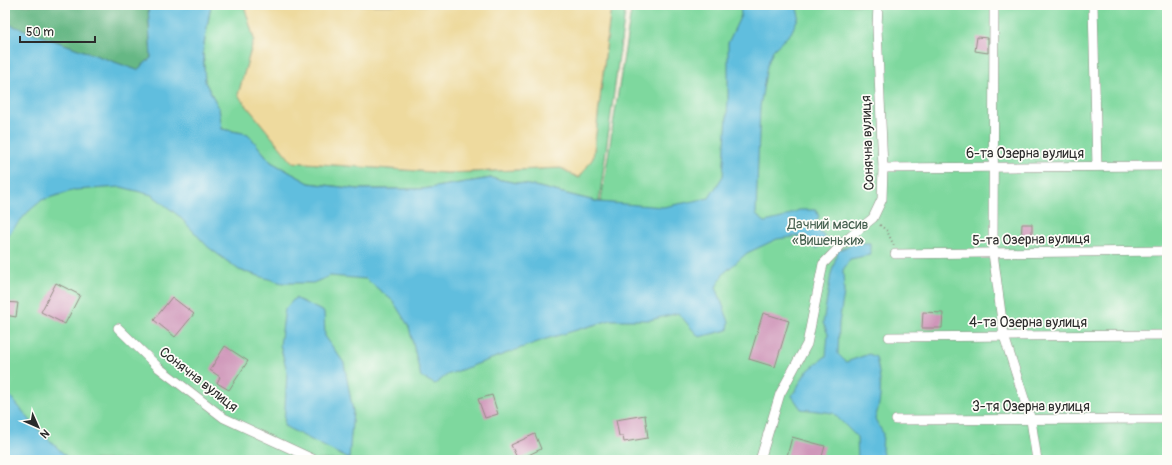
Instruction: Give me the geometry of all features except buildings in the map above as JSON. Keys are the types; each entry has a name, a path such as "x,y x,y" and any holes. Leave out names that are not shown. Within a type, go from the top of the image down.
{"street":[{"name":"Сонячна вулиця","path":"760,460 780,394 807,344 823,264 845,241 873,218 882,199 883,168 877,28 878,5"},
{"path":"994,5 993,253 1004,336 1031,420 1037,460"},
{"path":"1093,5 1097,166"},
{"name":"6-та Озерна вулиця","path":"883,168 1167,166"},
{"name":"5-та Озерна вулиця","path":"895,254 1167,251"},
{"name":"Сонячна вулиця","path":"118,328 159,368 224,418 315,460"},
{"name":"4-та Озерна вулиця","path":"889,337 1167,335"},
{"name":"3-тя Озерна вулиця","path":"896,420 1167,419"}],"path":[{"path":"873,218 887,231 895,254"}],"green space":[{"path":"5,5 148,5 151,58 137,70 5,23"},
{"path":"211,5 244,5 254,39 238,95 292,162 447,173 561,168 579,178 593,158 611,5 626,5 599,202 539,187 491,178 423,189 358,189 309,183 271,162 248,134 222,129 219,108 205,82 203,50"},
{"name":"Дачний масив «Вишеньки»","path":"632,5 1167,5 1167,460 47,460 5,412 5,209 64,157 598,219"}],"sand":[{"path":"244,5 611,5 593,158 579,178 561,168 447,173 292,162 238,95 254,39"}],"water":[{"path":"148,5 211,5 203,50 205,82 219,108 222,129 248,134 271,162 309,183 358,189 423,189 491,178 539,187 599,202 663,207 709,198 723,176 728,100 728,43 741,15 740,5 796,5 799,16 791,33 773,50 767,66 760,107 756,215 765,222 782,218 799,210 816,210 819,217 813,226 825,237 817,249 800,236 777,239 747,253 724,273 716,287 729,322 728,330 699,337 678,313 650,320 611,320 546,339 447,375 435,384 421,377 409,327 393,301 366,279 330,276 313,283 282,283 239,270 208,247 179,216 152,195 121,187 75,190 42,200 28,212 5,238 5,23 137,70 151,58"},
{"path":"854,243 870,243 870,255 850,259 843,270 844,293 839,323 838,354 846,362 869,354 876,357 879,373 880,395 875,419 883,433 882,450 884,460 858,460 857,437 833,413 801,409 792,396 806,372 826,356 828,334 823,323 831,274 838,251"},
{"path":"295,298 324,312 325,336 344,363 353,411 349,459 284,426 287,371 280,345 285,309"},
{"path":"5,390 35,426 70,460 5,460"}]}
